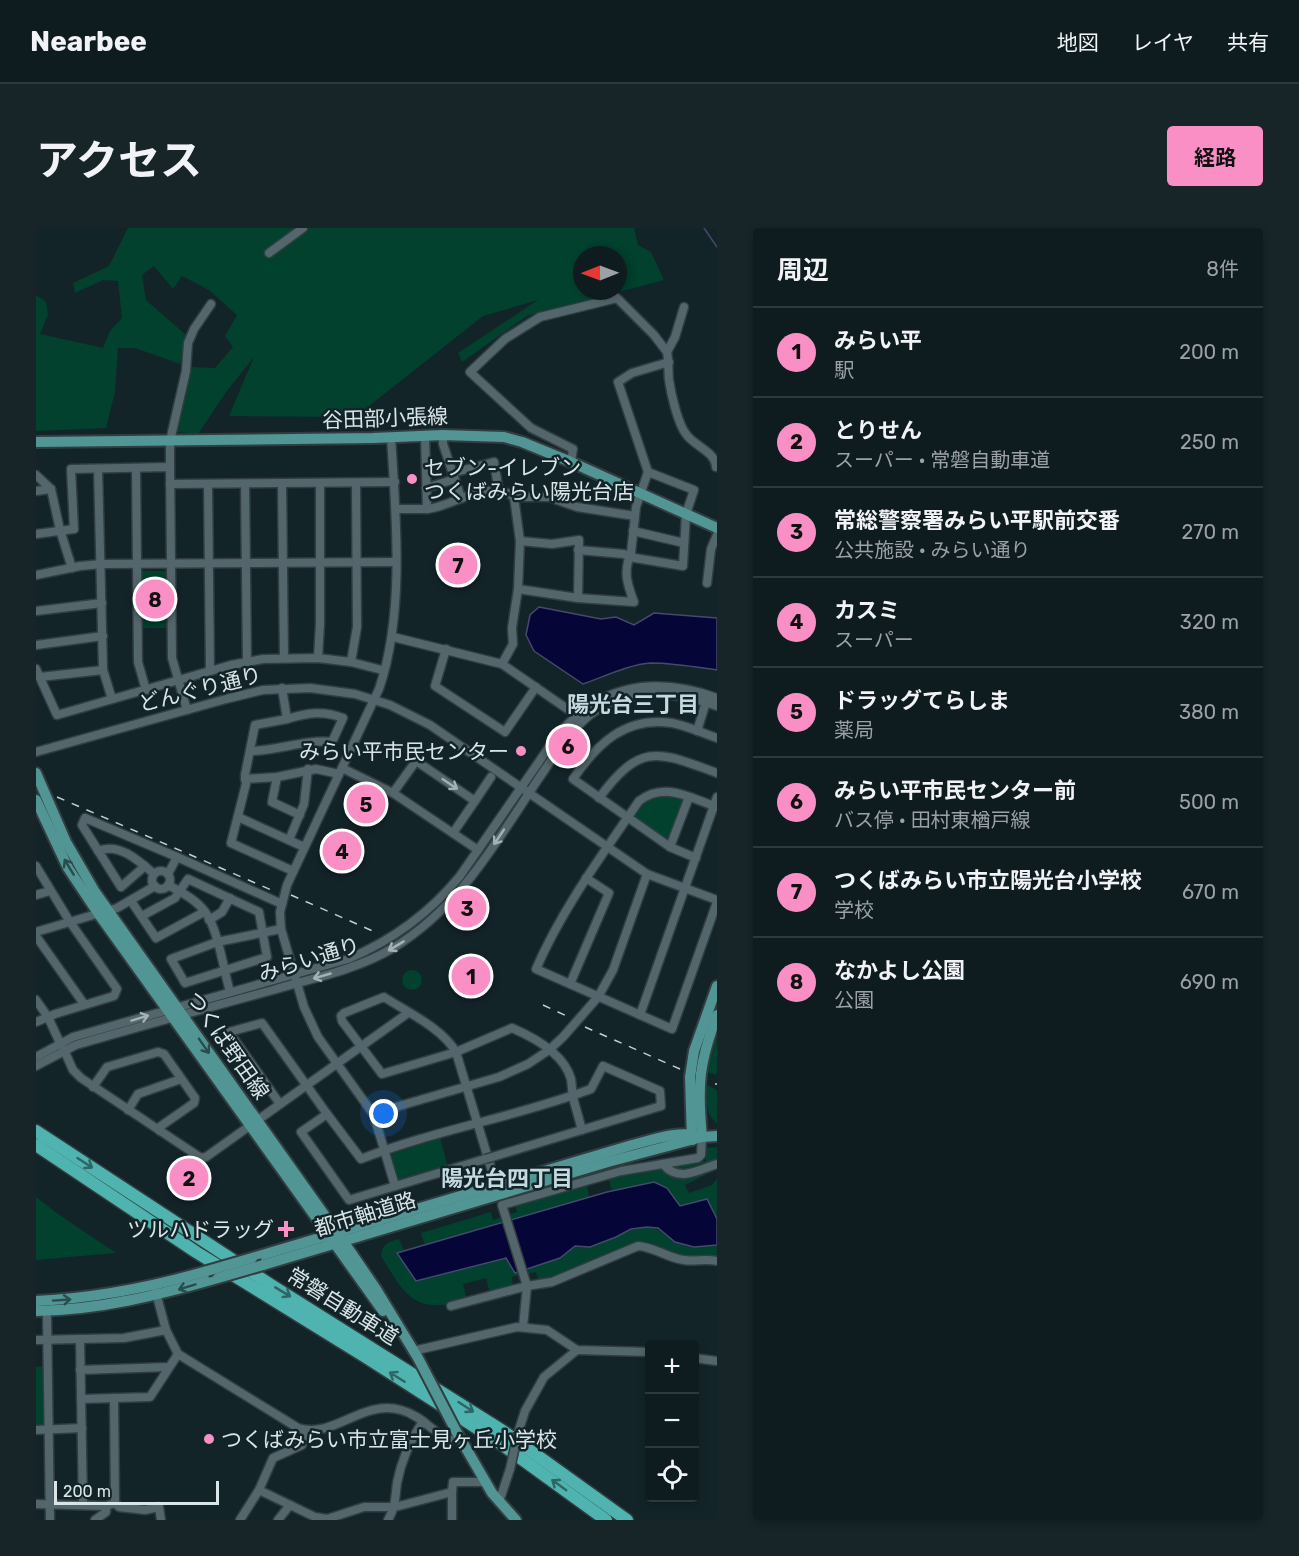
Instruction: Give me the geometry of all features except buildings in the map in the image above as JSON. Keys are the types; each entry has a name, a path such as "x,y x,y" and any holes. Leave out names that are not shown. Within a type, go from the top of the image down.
{"highway":[{"name":"常磐自動車道","path":"36,1131 271,1285 494,1425 627,1520"},
{"name":"常磐自動車道","path":"36,1145 196,1252 497,1441 606,1520"}],"main road":[{"name":"谷田部小張線","path":"36,442 443,435 504,437 571,462 717,528"},
{"name":"つくば野田線","path":"36,773 56,821 103,912"},
{"name":"つくば野田線","path":"36,800 64,860 175,1012 253,1123 284,1172 335,1238 381,1309 401,1331 485,1482 516,1520"},
{"path":"695,1137 699,1080 714,1013 717,986"},
{"name":"都市軸道路","path":"36,1301 155,1291 207,1271 252,1258 335,1238 695,1137 717,1136"},
{"name":"都市軸道路","path":"36,1311 94,1307 218,1278 263,1265 335,1238"}],"street":[{"path":"269,254 303,228"},
{"path":"571,462 573,449 531,428 470,372 505,339 540,318 617,298 654,335 668,357"},
{"path":"187,710 172,658 170,441 186,371 188,343 194,329 211,304"},
{"path":"684,306 668,357 669,382 681,426 695,445 716,460 716,467"},
{"path":"518,589 578,598 634,602 626,580 626,563 632,553 635,516 648,472 618,382 668,357"},
{"path":"443,435 443,444 461,498"},
{"path":"425,436 427,509"},
{"path":"392,437 396,562 393,637 386,670 293,870 282,904 281,929 310,1024 371,1111 375,1113 383,1150 395,1186"},
{"path":"426,488 494,462 499,492"},
{"path":"36,534 74,529 71,469 170,467"},
{"path":"136,468 138,662 146,690"},
{"path":"98,469 103,670 112,699"},
{"path":"578,550 624,554 629,557 683,566 686,514 694,490 648,472"},
{"path":"36,475 51,489 60,530 72,568"},
{"path":"170,484 395,482"},
{"path":"282,483 284,657"},
{"path":"318,658 320,483"},
{"path":"351,662 357,627 356,483"},
{"path":"208,484 210,671"},
{"path":"245,484 247,662"},
{"path":"36,491 51,489"},
{"path":"396,509 427,509 480,491 512,494 514,497 549,497 577,507 635,516"},
{"path":"502,664 513,644 512,628 518,589 520,541 514,497"},
{"path":"633,531 684,543"},
{"path":"707,583 711,549 717,535"},
{"path":"520,541 552,544 579,540 578,598"},
{"path":"36,575 102,564 396,562"},
{"path":"36,611 102,603"},
{"path":"36,645 103,636"},
{"path":"393,637 502,664 576,715"},
{"path":"446,649 435,686 505,732 536,687"},
{"path":"103,670 38,673 57,715 247,662 284,657 318,658 351,662 382,670"},
{"name":"みらい通り","path":"36,1057 62,1046 295,978 348,958 400,933 443,897 460,876 554,740 576,715 614,694 645,686 679,687 717,698"},
{"path":"282,688 287,719"},
{"name":"どんぐり通り","path":"36,752 246,694 282,688 331,689 374,699 410,714 430,725 647,874 717,901"},
{"name":"みらい通り","path":"175,1012 230,992 364,963 392,949 429,923 469,881 569,737 592,714 604,706 630,697 655,693 687,696 717,706"},
{"path":"696,730 706,702"},
{"path":"250,752 281,749 315,741 332,742 343,718 316,712 255,725 250,752 245,779 246,784 231,843 293,870"},
{"path":"696,858 670,848 626,819 573,779 600,744 624,730 654,723 671,723 717,738"},
{"path":"599,798 617,774 627,766 651,756 672,757 717,773"},
{"path":"393,793 416,761 475,801"},
{"path":"289,840 300,815 307,788 308,770"},
{"path":"245,779 277,777 308,770 340,771 393,793 478,850"},
{"path":"277,777 272,802 300,815"},
{"path":"453,833 491,777"},
{"path":"640,1015 716,804 667,791 652,792 639,801 586,878 549,941 536,969 598,997 672,1029 717,901"},
{"path":"670,848 689,797"},
{"path":"238,817 304,847"},
{"path":"145,866 121,887 82,825 85,818 177,856 282,904"},
{"path":"98,851 113,848 129,854 154,874"},
{"path":"84,1004 36,934 131,901 155,886 163,888 168,885 170,879 168,874 177,856"},
{"path":"36,866 70,922 117,989 114,996 84,1004 36,1022"},
{"path":"155,886 152,881 154,874 159,871 168,874"},
{"path":"375,1113 513,1071 549,1050 570,1031 598,997 613,970 647,874"},
{"path":"570,984 609,893 586,878"},
{"path":"142,916 175,898 188,879 259,912 262,933 267,957 185,983 171,959 217,942 262,933 281,929"},
{"path":"168,885 180,892 207,916 217,942 230,992"},
{"path":"36,895 50,891"},
{"path":"131,901 156,938 222,912 230,898"},
{"path":"494,1178 456,1052 451,1044 438,1032 384,997 341,1016 342,1021 382,1074 456,1052 512,1028 535,1039 565,1066 571,1078 582,1130"},
{"path":"36,1000 48,1017 74,1070 93,1087 201,1158 206,1157 408,1013"},
{"path":"280,1104 229,1032 262,1023 360,1159 383,1150 573,1096 591,1089 603,1066 660,1091 661,1106 349,1200 301,1132 327,1114"},
{"name":"みらい通り","path":"36,1066 62,1046"},
{"path":"93,1087 107,1067 158,1052 164,1054 195,1098 195,1103 161,1126 160,1131"},
{"path":"128,1110 138,1094 182,1079"},
{"path":"523,1327 527,1284 502,1205 621,1171 698,1158 701,1155 695,1137"},
{"path":"663,1164 668,1170 678,1174 696,1174 717,1164"},
{"path":"451,1306 527,1284 552,1282 638,1246 650,1247 682,1260 717,1261"},
{"path":"155,1291 166,1330 178,1354 286,1422 305,1430 323,1430 365,1411 381,1407 406,1411 445,1438 458,1435"},
{"path":"47,1317 50,1520"},
{"path":"416,1355 523,1327 547,1330 577,1350 645,1352"},
{"path":"36,1340 124,1338 166,1330"},
{"path":"80,1339 83,1505"},
{"path":"499,1502 525,1411 544,1377 577,1350"},
{"path":"81,1399 150,1397 178,1354"},
{"path":"699,1359 717,1361"},
{"path":"80,1370 168,1367"},
{"path":"114,1398 115,1503 119,1507 136,1509 159,1507 161,1520"},
{"path":"388,1520 395,1507 401,1468 414,1435 423,1421"},
{"path":"36,1430 82,1428"},
{"path":"240,1520 259,1490 273,1458 302,1445 305,1430"},
{"path":"452,1520 453,1482 485,1482"},
{"path":"259,1490 314,1518 327,1519 364,1507 395,1507 452,1492"},
{"path":"36,1504 106,1506 115,1503"},
{"path":"278,1520 290,1505"},
{"path":"95,1520 106,1512 106,1506"}],"green space":[{"path":"128,228 634,228 638,245 651,252 664,280 627,290 627,246 573,246 573,300 588,300 527,316 462,362 458,353 538,300 483,316 355,417 229,416 254,357 226,392 198,434 175,432 191,367 215,368 233,347 225,336 237,315 209,290 182,276 173,289 154,266 142,275 146,300 186,335 180,364 135,348 118,348 115,392 106,428 36,431 36,295 46,302 48,315 40,334 103,348 110,331 122,318 118,281 103,280 75,293 73,283 109,266"},
{"path":"141,571 168,571 169,628 142,628"},
{"path":"660,793 684,798 685,802 667,844 632,819 632,814 641,802"},
{"path":"412,970 419,973 422,980 419,987 412,990 405,987 402,980 405,973"},
{"path":"717,1037 717,1072 716,1075 707,1072"},
{"path":"707,1085 717,1090 717,1124 708,1111"},
{"path":"440,1138 448,1167 400,1182 397,1180 392,1154"},
{"path":"717,1147 717,1158 701,1167 683,1171 672,1167 706,1161 705,1148"},
{"path":"655,1167 676,1177 698,1176 717,1169 685,1185 689,1193 712,1185 717,1179 717,1219 707,1199 679,1206 667,1188 654,1182 612,1191 608,1177"},
{"path":"587,1184 589,1197 425,1246 421,1233 491,1212 493,1220 517,1212 515,1204"},
{"path":"36,1197 58,1214 116,1253 36,1260"},
{"path":"647,1227 657,1229 683,1244 717,1245 717,1259 695,1260 663,1251 652,1243 641,1241 577,1271 539,1282 536,1272 512,1277 513,1288 490,1293 486,1278 463,1284 467,1300 435,1305 414,1299 405,1292 381,1256 386,1244 399,1239 404,1251 398,1253 416,1281 507,1258 516,1273 560,1258 575,1246 604,1242"},
{"path":"45,1366 46,1424 36,1427 36,1367"}],"shaded area":[{"path":"539,607 601,619 616,617 634,625 654,613 717,618 717,670 651,663 626,668 583,684 534,651 526,635 530,615"},
{"path":"654,1182 667,1188 680,1206 707,1199 717,1219 717,1245 694,1247 675,1242 658,1228 647,1227 631,1229 590,1247 575,1246 560,1258 515,1273 506,1258 416,1281 397,1253 607,1192"}],"waterway":[{"path":"704,228 717,247"}],"railway":[{"path":"57,797 276,892"},
{"path":"291,895 375,932"},
{"path":"543,1005 571,1018"},
{"path":"585,1027 680,1069"}],"place":[{"name":"セブン-イレブン つくばみらい陽光台店","path":"412,479"},
{"name":"つくばみらい市立陽光台小学校","path":"458,565"},
{"name":"なかよし公園","path":"155,599"},
{"name":"みらい平市民センター前","path":"568,746"},
{"name":"みらい平市民センター","path":"521,751"},
{"name":"ドラッグてらしま","path":"366,804"},
{"name":"カスミ","path":"342,851"},
{"name":"常総警察署みらい平駅前交番","path":"467,908"},
{"name":"みらい平","path":"471,976"},
{"name":"とりせん","path":"189,1178"},
{"name":"ツルハドラッグ","path":"286,1229"},
{"name":"つくばみらい市立富士見ヶ丘小学校","path":"209,1439"}],"district":[{"name":"陽光台三丁目","path":"633,704"},
{"name":"陽光台四丁目","path":"507,1178"}]}
